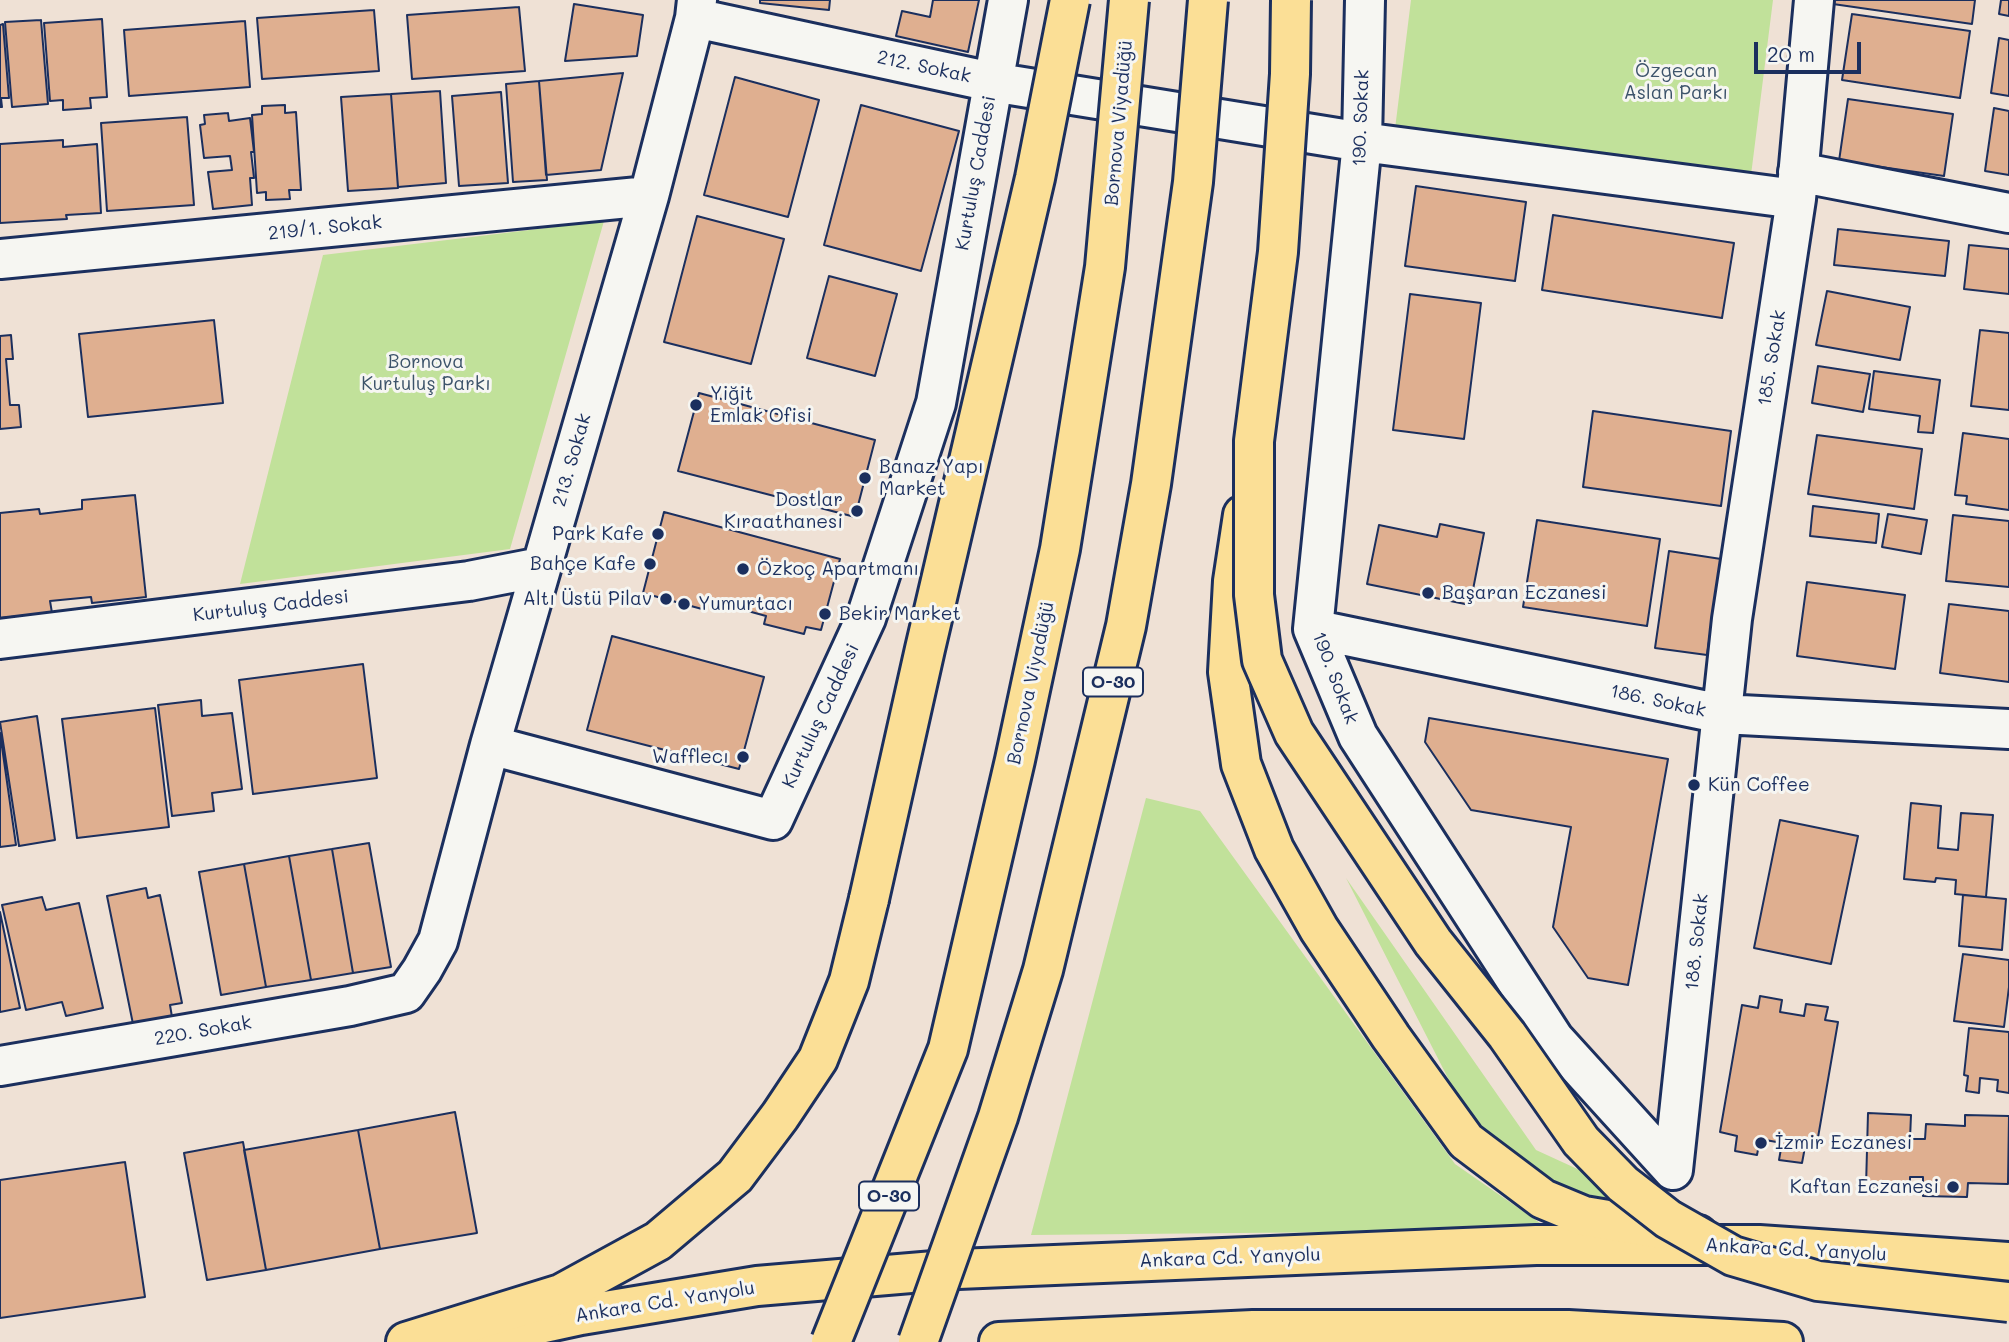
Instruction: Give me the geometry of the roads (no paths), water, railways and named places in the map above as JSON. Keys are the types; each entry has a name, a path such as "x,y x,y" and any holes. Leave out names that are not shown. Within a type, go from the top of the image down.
{"main road":[{"path":"406,1342 561,1294 658,1241 735,1177 818,1059 849,981 1032,191 1063,46 1070,0"},
{"name":"Bornova Viyadüğü","path":"831,1342 948,1049 1015,760 1060,549 1105,267 1129,0"},
{"name":"O-30","path":"918,1342 998,1117 1043,970 1126,626 1151,484 1193,182 1208,0"},
{"path":"1291,0 1290,74 1278,252 1233,581 1228,672 1241,764 1274,849 1319,929 1391,1037 1466,1141 1543,1199 1584,1216 1759,1245"},
{"path":"1254,442 1254,595 1262,660 1294,733 1433,942 1507,1035 1581,1141 1623,1184 1668,1219 1733,1256 1818,1281 2009,1302"},
{"name":"Ankara Cd. Yanyolu","path":"456,1342 581,1315 757,1286 958,1269 1536,1245 1759,1245 2009,1262"},
{"path":"999,1342 1253,1330 1568,1330 1783,1342"}],"street":[{"name":"Kurtuluş Caddesi","path":"490,745 773,820 866,618 936,403 1008,0"},
{"name":"190. Sokak","path":"1365,0 1362,142 1314,629 1357,736 1554,1039 1673,1170"},
{"name":"185. Sokak","path":"1722,714 1734,606 1797,186 1814,0"},
{"name":"212. Sokak","path":"696,9 992,82 1362,142 1797,186 2009,213"},
{"name":"213. Sokak","path":"406,993 438,941 490,745 649,196 696,9"},
{"name":"219/1. Sokak","path":"0,260 649,196"},
{"name":"Kurtuluş Caddesi","path":"0,639 468,581 541,567"},
{"name":"186. Sokak","path":"1314,629 1722,714 2009,729"},
{"name":"188. Sokak","path":"1673,1170 1722,714"},
{"name":"220. Sokak","path":"0,1066 350,1006 406,993"}],"place":[{"name":"Yiğit Emlak Ofisi","path":"696,405"},
{"name":"Banaz Yapı Market","path":"865,478"},
{"name":"Dostlar Kıraathanesi","path":"857,511"},
{"name":"Park Kafe","path":"658,534"},
{"name":"Bahçe Kafe","path":"650,564"},
{"name":"Özkoç Apartmanı","path":"743,569"},
{"name":"Başaran Eczanesi","path":"1428,593"},
{"name":"Altı Üstü Pilav","path":"666,599"},
{"name":"Yumurtacı","path":"684,604"},
{"name":"Bekir Market","path":"825,614"},
{"name":"Wafflecı","path":"743,757"},
{"name":"Kün Coffee","path":"1694,785"},
{"name":"İzmir Eczanesi","path":"1761,1143"},
{"name":"Kaftan Eczanesi","path":"1953,1187"}],"park label":[{"name":"Özgecan Aslan Parkı","path":"1676,82"},
{"name":"Bornova Kurtuluş Parkı","path":"426,373"}]}
